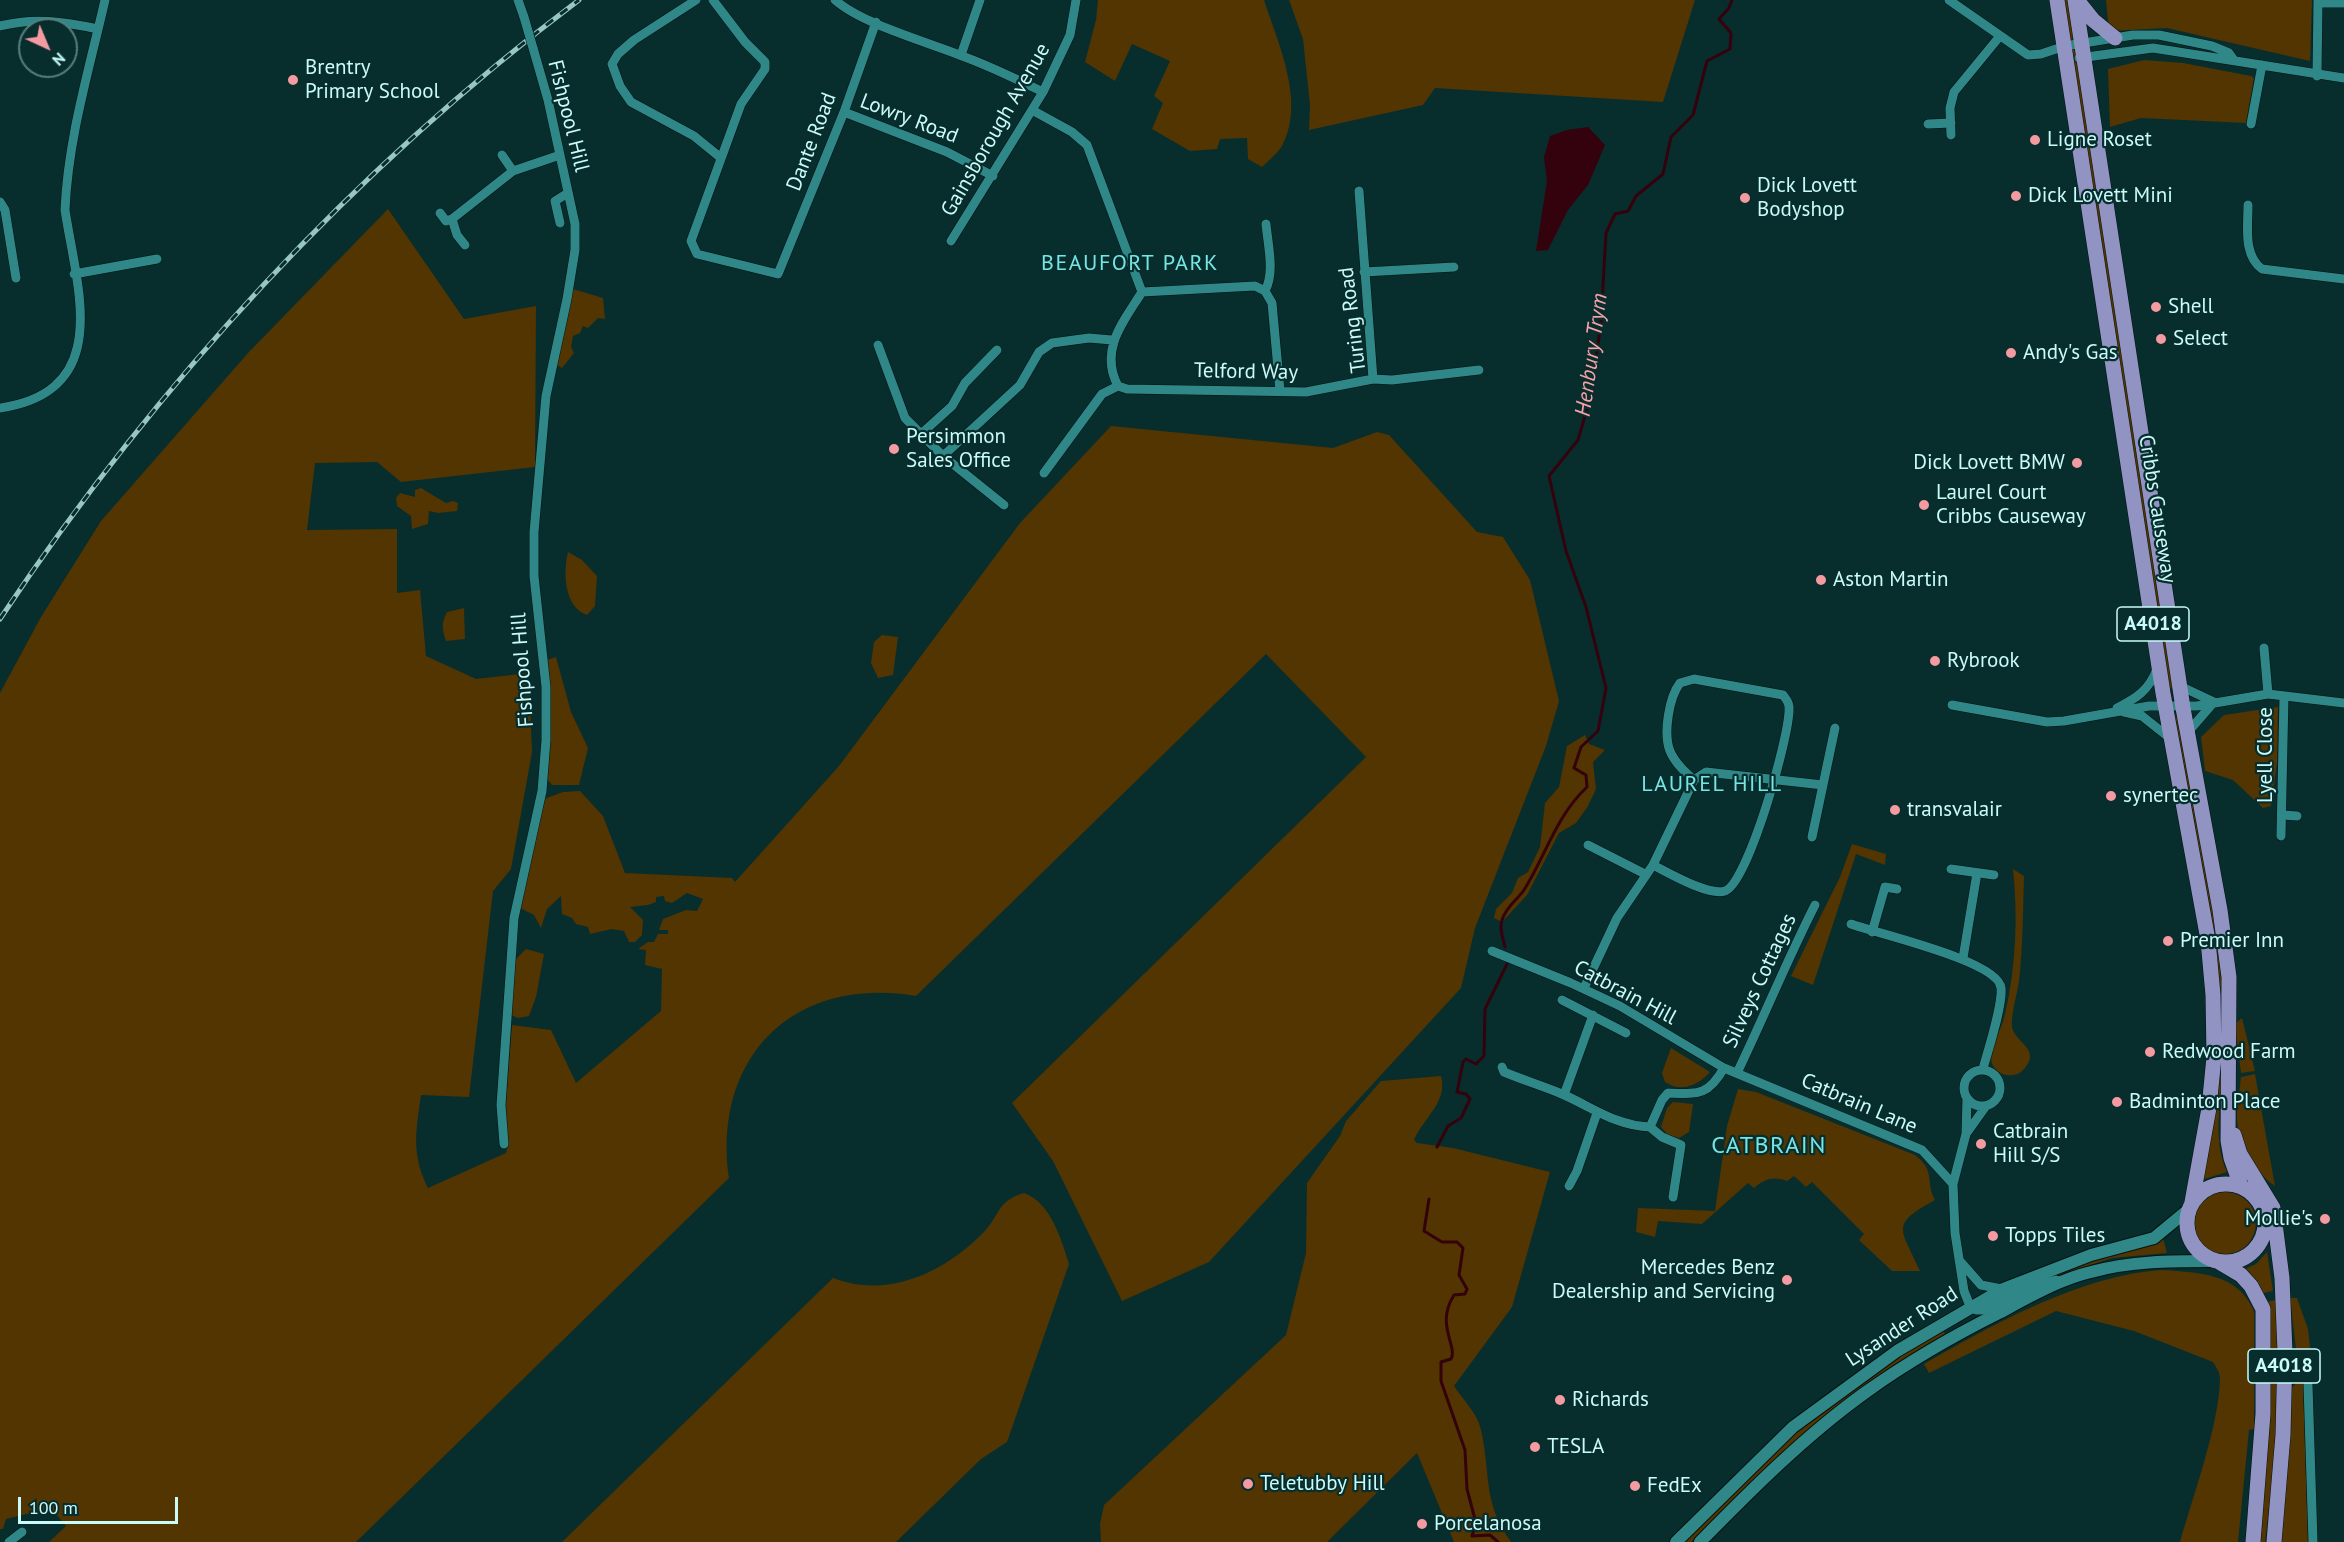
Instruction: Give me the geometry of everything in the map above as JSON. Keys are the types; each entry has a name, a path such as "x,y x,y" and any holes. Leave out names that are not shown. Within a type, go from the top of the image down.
{"main road":[{"name":"Cribbs Causeway","path":"2057,0 2166,707 2208,940 2213,995 2214,1057 2209,1108 2190,1206"},
{"name":"Cribbs Causeway","path":"2076,0 2093,20 2115,38"},
{"name":"Cribbs Causeway","path":"2076,0 2088,47 2101,180 2183,708 2220,909 2229,977 2228,1141 2231,1158 2244,1188"},
{"name":"A4018","path":"2229,1118 2240,1154 2264,1192 2275,1216 2282,1278 2285,1352 2283,1435 2274,1542"},
{"path":"2190,1206 2200,1192 2214,1185 2231,1184 2264,1192"},
{"name":"A4018","path":"2216,1262 2238,1261 2249,1256 2261,1242 2266,1218 2257,1198 2244,1188"},
{"name":"A4018","path":"2190,1206 2186,1226 2189,1238 2199,1253 2241,1275 2252,1286 2263,1309 2263,1414 2253,1542"}],"street":[{"path":"0,408 27,403 40,396 60,380 77,353 82,323 65,210 67,173 105,0"},
{"name":"Fishpool Hill","path":"504,1144 501,1105 514,918 542,791 546,740 546,687 534,576 534,532 546,396 575,250 575,224 548,100 518,0"},
{"path":"696,0 634,40 618,54 612,64 620,86 631,102 694,136 721,158 741,104 765,69 765,62 745,42 713,0"},
{"path":"835,0 842,6 876,22 961,55 1042,92"},
{"path":"961,55 980,0"},
{"name":"Gainsborough Avenue","path":"951,241 993,176 1042,92 1070,35 1076,0"},
{"path":"1948,0 2028,55 2066,52 2115,38 2159,35 2212,46 2229,53 2234,60"},
{"path":"2317,76 2318,1 2344,3"},
{"path":"0,26 30,20 63,22 98,29"},
{"name":"Dante Road","path":"721,158 691,241 697,254 778,274 844,112 876,22"},
{"path":"1951,135 1954,92 2000,36"},
{"path":"2066,52 2088,47 2153,48 2231,63 2234,60 2317,76 2344,78"},
{"path":"2251,124 2262,65"},
{"path":"1032,110 1072,132 1087,146 1142,292"},
{"name":"Lowry Road","path":"844,112 946,152 993,176"},
{"path":"1928,124 1951,123"},
{"path":"502,155 513,171"},
{"path":"440,213 446,221 452,219 513,171 560,155"},
{"name":"Turing Road","path":"1359,191 1373,379 1392,380 1479,370"},
{"name":"Fishpool Hill","path":"560,224 555,201 568,193"},
{"path":"0,202 5,210 16,278"},
{"path":"2248,205 2249,248 2253,262 2262,269 2344,279"},
{"path":"452,219 457,235 465,245"},
{"path":"1265,291 1270,283 1266,224"},
{"path":"74,274 157,259"},
{"path":"1364,272 1454,267"},
{"path":"1142,292 1255,286 1265,291 1272,303 1280,391"},
{"path":"1044,473 1102,394 1118,386 1113,376 1112,340 1142,292"},
{"path":"943,456 1020,385 1040,352 1052,343 1089,338 1112,340"},
{"path":"878,345 905,418 943,456 1004,505"},
{"path":"921,434 952,406 965,383 997,350"},
{"name":"Telford Way","path":"1118,386 1127,389 1306,392 1373,379"},
{"path":"2264,648 2268,694"},
{"path":"2110,712 2137,699 2146,690 2159,663"},
{"path":"1653,865 1706,889 1719,892 1731,888 1737,882 1749,856 1775,778 1790,709 1783,695 1694,680 1680,682 1672,701 1667,742 1671,753 1694,780"},
{"path":"2180,686 2214,702"},
{"path":"1952,705 2047,722 2149,706 2183,708 2268,694 2344,703"},
{"name":"Lyell Close","path":"2281,836 2284,696"},
{"path":"2188,732 2214,702"},
{"path":"2110,712 2142,716 2172,739"},
{"path":"1812,837 1835,728"},
{"path":"1584,988 1617,918 1653,865 1694,780 1706,772 1823,785"},
{"name":"Lyell Close","path":"2283,815 2297,816"},
{"path":"1587,845 1645,874"},
{"path":"1951,869 1994,875"},
{"path":"1963,958 1977,873"},
{"path":"1872,932 1885,887 1897,889"},
{"name":"Silveys Cottages","path":"1737,1073 1774,995 1781,973 1815,905"},
{"path":"1851,924 1963,958 1994,974 2002,990 1983,1069"},
{"name":"Catbrain Hill","path":"1492,951 1584,988 1620,1006 1724,1068 1737,1073"},
{"path":"1562,1000 1626,1033"},
{"path":"1564,1095 1593,1015"},
{"path":"1502,1067 1504,1072 1564,1095 1597,1113 1631,1126 1650,1127 1662,1137 1681,1145 1673,1197"},
{"path":"1650,1127 1662,1100 1668,1093 1701,1093 1716,1081 1724,1068"},
{"path":"1966,1134 1986,1106 1996,1100 2001,1086 1993,1073 1983,1069 1972,1073 1965,1081 1966,1134 1953,1184 1958,1258 1970,1306 1976,1310 1983,1310 2032,1286 2087,1272"},
{"name":"Catbrain Lane","path":"1737,1073 1922,1150 1953,1184"},
{"path":"1967,1098 1975,1104 1986,1106"},
{"path":"1569,1186 1577,1172 1597,1113"},
{"name":"Lysander Road","path":"1676,1542 1793,1427 1897,1351 1970,1306 2003,1289 2091,1255 2154,1238 2190,1206"},
{"path":"1958,1258 1981,1285 2003,1289"},
{"name":"Lysander Road","path":"1700,1542 1773,1471 1865,1392 1966,1329 2023,1300 2087,1272 2122,1264 2164,1260 2216,1262"},
{"path":"2308,1385 2313,1542"},
{"path":"9,1542 22,1532"}],"shaded area":[{"path":"1098,0 1264,0 1282,53 1291,92 1289,129 1278,152 1262,167 1248,159 1247,138 1220,139 1217,149 1190,151 1152,129 1163,103 1154,96 1170,61 1132,44 1115,81 1085,62 1096,20"},
{"path":"1289,0 1695,0 1663,102 1435,88 1423,105 1309,130 1310,105 1303,39"},
{"path":"2063,0 2068,0 2173,688 2168,689"},
{"path":"2106,0 2312,0 2310,61 2167,28 2109,31"},
{"path":"2144,60 2183,63 2251,76 2254,78 2246,123 2141,118 2110,127 2108,69"},
{"path":"1588,127 1605,145 1588,185 1568,210 1548,250 1536,251 1547,181 1544,157 1550,136 1567,130"},
{"path":"388,209 464,319 536,306 535,467 401,482 377,462 315,463 307,530 397,529 397,593 420,590 426,656 476,679 529,673 532,752 511,869 493,891 469,1097 421,1095 416,1142 419,1164 428,1188 506,1153 509,1140 506,1142 506,1104 512,1025 551,1030 576,1083 661,1011 662,969 645,965 646,950 638,949 648,942 654,942 658,934 668,934 668,930 659,930 663,919 686,910 697,911 703,899 687,893 672,903 665,901 664,896 656,897 656,902 648,905 630,907 643,920 642,935 635,942 629,942 624,931 612,929 590,934 588,927 576,924 572,918 562,914 561,896 547,909 541,928 534,915 520,908 544,799 563,792 580,791 603,816 625,873 732,878 735,882 839,766 1020,523 1111,426 1333,448 1377,432 1389,435 1477,532 1503,537 1530,580 1559,701 1546,746 1475,928 1461,988 1209,1262 1122,1301 1053,1161 1012,1103 1366,757 1266,654 916,996 872,993 833,999 799,1012 770,1034 749,1062 734,1096 727,1135 729,1178 356,1542 49,1542 66,1526 51,1508 6,1519 3,1529 0,1529 0,693 41,617 101,521 248,353"},
{"path":"573,289 603,298 605,319 598,318 588,328 583,326 580,333 573,336 571,347 574,353 562,368 557,365"},
{"path":"421,488 446,503 453,501 458,503 457,511 438,513 429,511 428,524 412,529 411,516 397,506 396,498 400,493 415,497 415,490"},
{"path":"568,552 582,560 597,576 595,606 587,615 574,605 567,588"},
{"path":"464,608 465,639 446,641 443,626 447,612"},
{"path":"882,635 898,637 893,675 878,678 871,663 874,642"},
{"path":"556,657 571,712 588,748 579,785 552,785 547,779 547,660"},
{"path":"2278,707 2277,763 2271,806 2263,808 2233,780 2205,771 2201,737 2224,715"},
{"path":"2174,714 2178,718 2208,880 2218,945 2223,1000 2223,1069 2219,1134 2222,1159 2227,1172 2201,1180 2217,1082"},
{"path":"1585,735 1589,744 1605,750 1593,762 1596,789 1576,823 1559,833 1527,895 1502,922 1494,918 1496,909 1512,893 1518,878 1528,872 1540,847 1545,803 1559,787 1567,746"},
{"path":"1852,844 1886,854 1885,865 1856,854 1813,985 1791,976 1840,877"},
{"path":"2013,869 2024,876 2019,981 2012,1027 2014,1033 2026,1046 2030,1056 2023,1070 2009,1075 1995,1069 1991,1058 2004,1020 2012,978 2016,923"},
{"path":"526,949 544,954 536,997 529,1016 518,1018 511,1015 515,960"},
{"path":"2242,1018 2255,1071 2241,1073 2235,1024"},
{"path":"1671,1048 1710,1072 1701,1081 1689,1086 1677,1087 1665,1082 1662,1073"},
{"path":"2255,1074 2275,1186 2256,1166 2245,1147 2238,1127 2237,1110 2241,1077"},
{"path":"1441,1076 1441,1094 1414,1140 1417,1143 1453,1148 1550,1172 1512,1307 1454,1386 1474,1413 1479,1424 1491,1500 1495,1514 1511,1542 1454,1542 1417,1453 1327,1542 1101,1542 1100,1524 1104,1505 1286,1335 1306,1253 1307,1183 1340,1136 1346,1121 1381,1081"},
{"path":"1738,1089 1756,1092 1915,1155 1926,1166 1935,1200 1911,1216 1905,1222 1903,1229 1920,1271 1892,1271 1859,1240 1864,1234 1812,1182 1806,1187 1794,1176 1787,1181 1769,1179 1754,1188 1748,1183 1702,1224 1658,1221 1655,1237 1636,1232 1638,1208 1715,1211 1727,1126"},
{"path":"1673,1102 1693,1104 1689,1132 1679,1138 1667,1134 1661,1127 1667,1108"},
{"path":"2219,1192 2231,1192 2247,1201 2254,1211 2256,1223 2254,1235 2247,1245 2231,1254 2219,1254 2208,1249 2199,1240 2194,1229 2194,1217 2199,1206 2208,1197"},
{"path":"1024,1193 1041,1204 1048,1213 1058,1232 1069,1264 1007,1442 981,1459 896,1542 562,1542 833,1278 854,1284 894,1284 932,1270 950,1260 983,1233 1008,1200"},
{"path":"2163,1238 2167,1253 2112,1258 2032,1284 2073,1266"},
{"path":"2267,1252 2273,1291 2263,1293 2245,1269 2256,1264"},
{"path":"2164,1270 2204,1274 2228,1282 2247,1298 2254,1311 2254,1429 2249,1430 2238,1542 2180,1542 2204,1460 2219,1397 2219,1372 2213,1362 2134,1331 2056,1311 1929,1373 1924,1364 2009,1318 2071,1291 2133,1274"},
{"path":"2290,1298 2297,1298 2308,1329 2312,1365 2306,1365 2297,1357"},
{"path":"2275,1300 2278,1346 2274,1458 2265,1542 2257,1542 2266,1302"},
{"path":"1942,1329 1945,1334 1842,1403 1780,1456 1691,1542 1685,1542 1762,1464 1807,1424 1863,1381"},
{"path":"2299,1381 2303,1384 2308,1542 2281,1542 2291,1388"}],"waterway":[{"name":"Henbury Trym","path":"1505,947 1501,927 1504,915 1532,877 1567,810 1587,787 1586,775 1574,768 1581,747 1598,731 1606,688 1586,607 1566,551 1549,476 1578,440 1591,395 1601,322 1606,233 1615,214 1628,211 1636,196 1663,174 1671,137 1693,115 1707,61 1730,49 1731,33 1719,19 1729,8 1732,0"},
{"path":"1437,1147 1448,1126 1461,1118 1470,1099 1466,1094 1457,1092 1463,1062 1466,1059 1476,1064 1484,1056 1485,1009 1508,962"},
{"path":"1429,1199 1424,1231 1442,1242 1457,1242 1463,1248 1459,1275 1467,1289 1465,1294 1454,1295 1446,1316 1452,1354 1451,1359 1441,1362 1441,1381 1465,1450 1467,1489 1476,1523 1472,1536 1490,1535 1498,1542"}],"railway":[{"path":"0,619 60,532 124,447 263,285 415,135 579,0"}],"place":[{"name":"Brentry Primary School","path":"293,80"},
{"name":"Ligne Roset","path":"2035,140"},
{"name":"Dick Lovett Mini","path":"2016,196"},
{"name":"Dick Lovett Bodyshop","path":"1745,198"},
{"name":"Shell","path":"2156,307"},
{"name":"Select","path":"2161,339"},
{"name":"Andy's Gas","path":"2011,353"},
{"name":"Persimmon Sales Office","path":"894,449"},
{"name":"Dick Lovett BMW","path":"2077,463"},
{"name":"Laurel Court Cribbs Causeway","path":"1924,505"},
{"name":"Aston Martin","path":"1821,580"},
{"name":"Rybrook","path":"1935,661"},
{"name":"synertec","path":"2111,796"},
{"name":"transvalair","path":"1895,810"},
{"name":"Premier Inn","path":"2168,941"},
{"name":"Redwood Farm","path":"2150,1052"},
{"name":"Badminton Place","path":"2117,1102"},
{"name":"Catbrain Hill S/S","path":"1981,1144"},
{"name":"Mollie's","path":"2325,1219"},
{"name":"Topps Tiles","path":"1993,1236"},
{"name":"Mercedes Benz Dealership and Servicing","path":"1787,1280"},
{"name":"Richards","path":"1560,1400"},
{"name":"TESLA","path":"1535,1447"},
{"name":"Teletubby Hill","path":"1248,1484"},
{"name":"FedEx","path":"1635,1486"},
{"name":"Porcelanosa","path":"1422,1524"}],"district":[{"name":"BEAUFORT PARK","path":"1130,264"},
{"name":"LAUREL HILL","path":"1712,785"},
{"name":"CATBRAIN","path":"1769,1146"}]}
